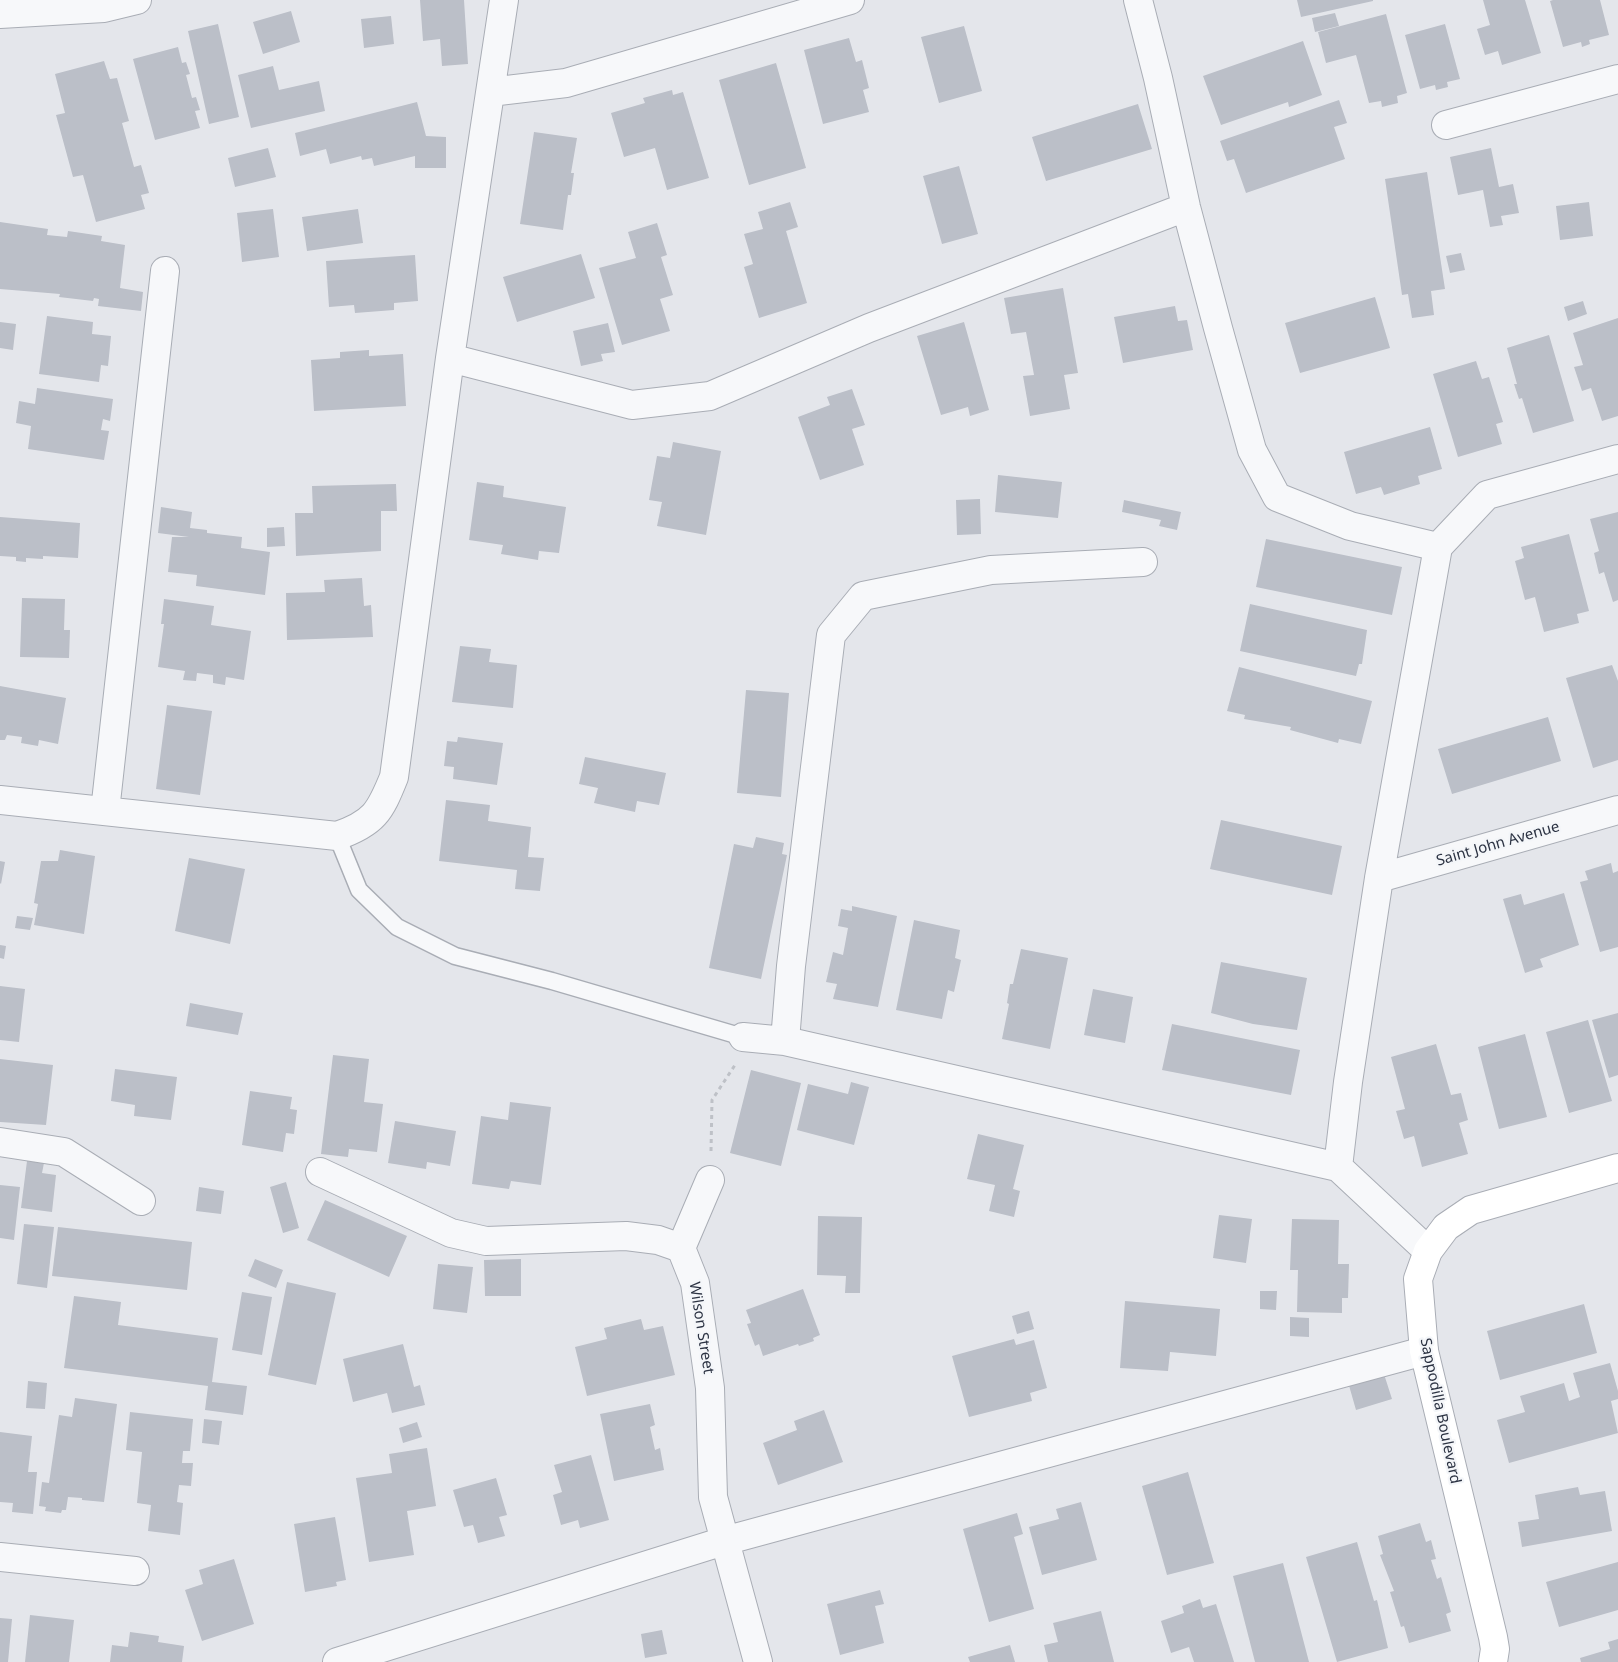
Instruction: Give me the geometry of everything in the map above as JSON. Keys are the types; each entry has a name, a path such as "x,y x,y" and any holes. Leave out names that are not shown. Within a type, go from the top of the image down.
{"street":[{"path":"0,14 104,8 137,0"},
{"path":"0,800 337,836 362,828 382,806 394,776 450,358 504,0"},
{"path":"490,92 566,83 850,0"},
{"path":"1138,0 1158,78 1186,207 1252,450 1277,497 1350,526 1438,547"},
{"path":"1446,125 1618,79"},
{"path":"450,358 632,405 710,396 869,328 1186,207"},
{"path":"105,812 165,271"},
{"path":"1338,1166 1379,878 1438,547 1487,495 1618,458"},
{"path":"786,1041 791,966 831,635 863,596 991,570 1143,562"},
{"name":"Saint John Avenue","path":"1379,878 1618,810"},
{"path":"743,1037 786,1041 1338,1166 1428,1251"},
{"path":"0,1142 64,1152 141,1201"},
{"name":"Sappodilla Boulevard","path":"1493,1662 1495,1649 1424,1351 1418,1279 1428,1251 1446,1227 1471,1210 1618,1168"},
{"path":"320,1172 451,1233 486,1241 626,1236 658,1240 681,1248 710,1180"},
{"name":"Wilson Street","path":"681,1248 695,1283 710,1388 713,1497 758,1662"},
{"path":"337,1662 724,1541 1424,1351"},
{"path":"0,1557 135,1571"}],"lane":[{"path":"337,836 359,890 397,927 455,956 552,981 743,1037"}],"path":[{"path":"710,1180 712,1100 734,1068 743,1037"}],"building":[{"path":"420,0 464,0 468,64 442,66 440,39 423,41"},
{"path":"1297,0 1373,0 1373,1 1301,17"},
{"path":"1483,0 1525,0 1541,53 1502,65 1498,51 1485,55 1477,29 1490,25"},
{"path":"1600,0 1609,35 1589,40 1590,44 1582,47 1581,42 1563,47 1550,1"},
{"path":"291,11 300,42 263,54 253,22"},
{"path":"1335,13 1339,26 1315,32 1312,18"},
{"path":"1386,14 1407,93 1397,96 1398,103 1382,107 1381,101 1369,103 1356,55 1326,63 1318,32"},
{"path":"391,16 394,44 364,48 361,19"},
{"path":"218,24 239,117 209,124 188,31"},
{"path":"1445,24 1460,79 1447,82 1448,87 1436,90 1435,85 1420,89 1405,35"},
{"path":"964,26 982,91 939,103 921,37"},
{"path":"849,38 856,62 862,60 869,88 863,90 869,112 823,124 804,50"},
{"path":"1303,41 1322,95 1289,107 1288,102 1221,125 1203,76"},
{"path":"178,47 182,63 186,62 190,74 186,75 192,98 196,97 200,110 195,111 200,128 155,140 133,59"},
{"path":"104,61 110,79 117,78 129,121 122,123 134,167 141,165 149,193 141,195 145,209 96,222 83,175 73,177 56,115 65,113 55,74"},
{"path":"776,63 806,168 749,185 719,80"},
{"path":"273,66 279,90 319,81 325,111 251,128 238,75"},
{"path":"672,90 673,95 683,92 709,178 667,190 655,148 624,157 611,113 645,103 643,98"},
{"path":"1339,100 1347,123 1334,127 1345,159 1246,193 1234,159 1227,161 1220,141"},
{"path":"417,102 426,136 446,137 446,168 415,168 415,156 374,166 372,158 362,160 361,156 330,164 326,149 300,156 295,133"},
{"path":"1138,104 1152,149 1046,181 1032,137"},
{"path":"534,132 577,138 571,173 574,173 571,195 568,195 563,230 520,224"},
{"path":"268,148 276,177 235,187 228,158"},
{"path":"1491,148 1499,187 1513,184 1519,213 1501,216 1503,225 1490,227 1483,190 1458,195 1450,157"},
{"path":"959,166 978,234 942,244 923,176"},
{"path":"1427,172 1445,289 1431,291 1434,315 1412,318 1408,294 1402,295 1385,179"},
{"path":"790,202 798,227 786,231 807,303 759,318 744,267 753,264 744,234 763,229 758,212"},
{"path":"1589,202 1593,236 1560,240 1556,206"},
{"path":"273,209 279,257 242,262 237,213"},
{"path":"358,209 363,243 307,251 302,217"},
{"path":"0,222 48,229 47,235 67,237 68,231 102,236 101,241 125,245 120,288 143,292 141,311 98,306 99,299 94,298 93,301 59,297 60,294 0,289"},
{"path":"657,223 667,255 661,257 673,295 660,299 670,331 622,345 599,268 636,258 628,232"},
{"path":"1461,253 1465,270 1450,273 1446,256"},
{"path":"581,254 595,298 517,322 503,277"},
{"path":"415,255 418,301 394,303 394,310 355,313 354,305 329,307 326,261"},
{"path":"1063,288 1078,373 1064,375 1070,409 1030,416 1023,376 1034,375 1026,332 1011,334 1004,298"},
{"path":"1375,297 1390,348 1300,373 1285,323"},
{"path":"1583,301 1587,314 1568,321 1564,307"},
{"path":"1175,306 1178,321 1187,320 1193,350 1123,363 1114,317"},
{"path":"47,316 93,322 92,334 111,336 108,366 101,365 99,382 39,374"},
{"path":"1618,318 1618,416 1602,421 1591,388 1582,391 1574,367 1583,365 1573,333"},
{"path":"0,322 16,324 13,350 0,348"},
{"path":"964,322 989,410 970,416 968,407 941,415 917,336"},
{"path":"608,323 615,352 601,354 603,361 581,366 573,331"},
{"path":"1549,335 1574,421 1533,433 1522,398 1519,399 1514,384 1517,384 1507,348"},
{"path":"369,350 369,356 403,354 406,406 314,411 311,360 340,358 340,352"},
{"path":"1476,361 1482,379 1489,377 1503,422 1496,424 1502,444 1458,457 1433,374"},
{"path":"37,388 113,399 110,421 103,419 101,430 109,431 104,460 28,449 31,426 16,423 19,401 35,404"},
{"path":"852,389 865,425 852,429 864,465 820,480 798,417 830,405 827,397"},
{"path":"1430,427 1442,469 1418,476 1420,484 1384,495 1381,487 1356,494 1344,452"},
{"path":"673,442 721,451 706,535 657,526 662,502 649,500 657,456 670,458"},
{"path":"998,475 1062,482 1058,518 995,512"},
{"path":"477,482 504,486 503,497 566,507 559,553 539,551 538,560 501,554 503,545 469,540"},
{"path":"396,484 397,511 381,511 381,551 296,556 295,513 313,513 312,486"},
{"path":"980,499 981,534 957,535 956,500"},
{"path":"1124,500 1181,512 1177,530 1159,526 1161,520 1122,512"},
{"path":"161,507 192,512 190,528 207,530 207,533 242,537 241,548 270,552 265,595 196,586 197,575 168,572 172,537 189,537 158,533"},
{"path":"1618,512 1618,600 1613,602 1604,572 1599,574 1594,553 1599,551 1590,519"},
{"path":"0,517 80,523 78,558 43,556 43,559 26,558 26,562 16,561 16,557 0,556"},
{"path":"284,527 285,546 267,547 267,528"},
{"path":"1569,534 1589,611 1577,614 1579,623 1544,632 1535,597 1525,600 1515,561 1524,558 1521,547"},
{"path":"1266,539 1402,567 1392,615 1256,587"},
{"path":"362,578 364,606 371,605 373,637 287,640 286,593 325,592 324,580"},
{"path":"22,598 65,599 64,630 70,630 69,658 20,657"},
{"path":"164,599 214,606 211,625 251,631 244,680 226,677 225,685 213,683 213,675 197,673 196,681 183,680 185,671 158,667 164,624 161,624"},
{"path":"1250,604 1367,630 1362,664 1359,664 1356,676 1240,651"},
{"path":"460,646 491,649 489,662 517,665 513,708 452,702"},
{"path":"1612,665 1618,681 1618,760 1593,768 1566,678"},
{"path":"1239,667 1372,701 1361,744 1339,739 1338,743 1290,730 1291,727 1244,719 1245,715 1227,711"},
{"path":"0,686 66,698 58,744 39,740 38,746 21,743 22,737 7,735 5,740 0,740"},
{"path":"746,690 789,693 781,797 737,793"},
{"path":"167,705 212,711 200,795 156,789"},
{"path":"1548,717 1561,761 1452,794 1438,749"},
{"path":"458,737 503,743 497,785 453,779 454,767 444,766 447,741 457,742"},
{"path":"585,757 666,773 659,805 637,801 635,812 594,803 598,788 579,784"},
{"path":"446,800 490,805 488,821 531,827 528,857 544,858 540,891 515,889 517,870 439,861"},
{"path":"1221,820 1342,846 1332,895 1210,869"},
{"path":"756,837 784,843 782,854 787,855 761,979 709,968 734,844 753,848"},
{"path":"60,850 95,856 84,934 34,925 38,904 34,903 41,861 58,861"},
{"path":"189,858 245,869 230,944 175,931"},
{"path":"0,861 5,862 1,884 0,883"},
{"path":"1611,863 1613,873 1618,871 1618,947 1600,952 1580,882 1588,880 1585,871"},
{"path":"1564,893 1579,945 1540,959 1543,967 1525,973 1503,899 1521,894 1524,905"},
{"path":"852,906 897,916 878,1007 833,999 837,984 826,982 833,952 843,955 848,928 838,926 841,909 852,911"},
{"path":"17,916 33,918 30,930 15,928"},
{"path":"914,920 960,930 955,958 961,960 954,992 948,990 942,1019 896,1010"},
{"path":"0,945 6,946 4,959 0,958"},
{"path":"1021,949 1068,958 1050,1049 1002,1039 1009,1004 1007,1003 1010,984 1013,984"},
{"path":"1221,962 1307,978 1297,1030 1253,1024 1211,1013"},
{"path":"0,986 25,989 19,1042 0,1040"},
{"path":"1093,989 1133,997 1125,1043 1084,1035"},
{"path":"190,1003 243,1013 238,1035 186,1026"},
{"path":"1618,1013 1618,1075 1609,1078 1592,1020"},
{"path":"1588,1020 1612,1101 1569,1113 1546,1032"},
{"path":"1172,1024 1300,1050 1291,1095 1162,1070"},
{"path":"1525,1034 1547,1117 1499,1129 1478,1047"},
{"path":"1436,1044 1451,1095 1461,1093 1468,1120 1459,1123 1468,1154 1422,1167 1414,1136 1404,1139 1396,1111 1405,1109 1391,1057"},
{"path":"333,1055 369,1059 364,1102 383,1104 377,1152 349,1149 348,1157 321,1154"},
{"path":"0,1059 53,1065 46,1125 0,1122"},
{"path":"115,1069 177,1077 171,1120 134,1116 135,1105 111,1101"},
{"path":"751,1070 801,1083 781,1166 730,1153"},
{"path":"851,1082 869,1087 854,1145 797,1130 808,1084 848,1094"},
{"path":"250,1091 292,1097 290,1109 297,1110 294,1134 286,1133 283,1152 242,1145"},
{"path":"510,1102 551,1107 541,1185 511,1181 509,1189 472,1184 481,1116 508,1120"},
{"path":"395,1121 456,1131 450,1166 427,1162 426,1169 388,1163"},
{"path":"978,1134 1024,1145 1013,1189 1020,1191 1014,1217 989,1211 995,1185 967,1179"},
{"path":"27,1161 44,1163 42,1173 56,1175 52,1212 21,1208"},
{"path":"286,1182 299,1228 283,1233 270,1187"},
{"path":"0,1185 20,1187 14,1240 0,1238"},
{"path":"199,1187 224,1191 221,1214 196,1211"},
{"path":"325,1200 407,1236 389,1277 307,1240"},
{"path":"1219,1215 1252,1219 1246,1263 1213,1258"},
{"path":"818,1216 862,1217 860,1293 845,1293 846,1276 817,1275"},
{"path":"1292,1219 1339,1220 1338,1264 1349,1264 1348,1298 1342,1298 1342,1313 1297,1312 1298,1270 1290,1270"},
{"path":"24,1224 54,1227 47,1288 17,1284"},
{"path":"58,1227 192,1242 187,1290 52,1276"},
{"path":"255,1259 283,1270 276,1288 248,1276"},
{"path":"521,1259 521,1296 485,1296 484,1260"},
{"path":"438,1264 473,1267 467,1313 433,1309"},
{"path":"287,1282 336,1293 316,1385 268,1375"},
{"path":"803,1289 820,1335 813,1338 814,1341 799,1346 798,1344 763,1356 759,1344 755,1346 747,1324 751,1323 746,1310"},
{"path":"1260,1291 1277,1291 1276,1310 1260,1309"},
{"path":"242,1292 272,1297 262,1355 232,1350"},
{"path":"74,1296 121,1302 118,1325 218,1338 212,1382 247,1386 243,1415 205,1410 208,1386 64,1368"},
{"path":"1125,1301 1220,1309 1216,1356 1170,1352 1168,1371 1120,1368"},
{"path":"1584,1304 1597,1353 1500,1380 1487,1331"},
{"path":"1029,1311 1034,1329 1017,1334 1012,1316"},
{"path":"1290,1317 1309,1318 1309,1337 1290,1336"},
{"path":"641,1319 644,1330 663,1326 675,1375 587,1396 575,1347 607,1339 604,1328"},
{"path":"1014,1339 1016,1345 1034,1340 1047,1388 1030,1393 1032,1401 969,1417 952,1356"},
{"path":"403,1344 414,1387 420,1385 425,1405 392,1413 387,1393 353,1402 343,1359"},
{"path":"1610,1363 1618,1391 1618,1399 1611,1401 1618,1433 1509,1463 1497,1420 1525,1412 1520,1396 1564,1383 1569,1401 1580,1397 1573,1373"},
{"path":"1383,1371 1392,1399 1356,1410 1348,1382"},
{"path":"28,1381 47,1383 45,1409 26,1408"},
{"path":"75,1398 117,1404 104,1502 68,1497 66,1510 62,1510 61,1513 45,1511 46,1507 39,1506 42,1482 49,1483 59,1415 72,1417"},
{"path":"650,1404 655,1425 650,1427 655,1450 660,1448 664,1470 614,1481 600,1414"},
{"path":"824,1410 843,1462 778,1485 763,1443 797,1430 794,1421"},
{"path":"130,1412 193,1419 190,1451 183,1451 182,1463 193,1463 191,1486 179,1485 177,1502 183,1503 180,1535 148,1531 151,1505 137,1503 142,1452 126,1450"},
{"path":"204,1419 222,1421 219,1445 202,1443"},
{"path":"417,1422 422,1437 403,1443 399,1428"},
{"path":"0,1432 32,1436 28,1472 37,1472 33,1514 12,1512 13,1503 0,1502"},
{"path":"427,1448 436,1506 407,1511 414,1555 369,1562 356,1478 392,1473 389,1454"},
{"path":"591,1455 609,1520 580,1528 578,1520 561,1525 553,1495 562,1492 554,1465"},
{"path":"1188,1472 1214,1563 1167,1575 1142,1486"},
{"path":"496,1478 507,1515 499,1517 505,1536 478,1543 473,1525 464,1527 453,1490"},
{"path":"1578,1487 1580,1495 1605,1491 1612,1531 1522,1547 1518,1522 1539,1519 1535,1495"},
{"path":"1081,1502 1097,1560 1042,1575 1029,1527 1059,1519 1056,1509"},
{"path":"1017,1513 1023,1534 1014,1537 1034,1609 989,1622 963,1529"},
{"path":"335,1517 346,1580 336,1582 337,1586 305,1592 294,1524"},
{"path":"1420,1523 1426,1542 1431,1540 1436,1559 1431,1560 1437,1579 1441,1577 1451,1612 1446,1614 1451,1631 1409,1643 1404,1626 1401,1627 1390,1592 1394,1591 1380,1555 1383,1554 1378,1536"},
{"path":"1357,1542 1374,1601 1377,1600 1388,1648 1337,1662 1306,1557"},
{"path":"234,1559 254,1624 202,1641 185,1590 203,1584 199,1570"},
{"path":"1618,1562 1618,1610 1559,1627 1546,1582"},
{"path":"1283,1563 1309,1662 1255,1662 1233,1576"},
{"path":"880,1590 884,1604 875,1606 884,1643 840,1655 827,1604"},
{"path":"1200,1599 1203,1608 1216,1604 1234,1662 1194,1662 1189,1647 1171,1653 1161,1621 1184,1613 1182,1606"},
{"path":"1101,1611 1114,1662 1048,1662 1044,1645 1058,1642 1053,1623"},
{"path":"30,1615 74,1620 69,1662 25,1662"},
{"path":"0,1618 12,1619 8,1662 0,1662"},
{"path":"662,1630 667,1654 645,1658 641,1634"},
{"path":"130,1632 159,1636 158,1642 184,1646 182,1662 110,1662 112,1645 128,1647"},
{"path":"1618,1639 1618,1662 1581,1662 1580,1658 1610,1649 1608,1642"},
{"path":"1010,1645 1015,1662 970,1662 968,1657"}]}
